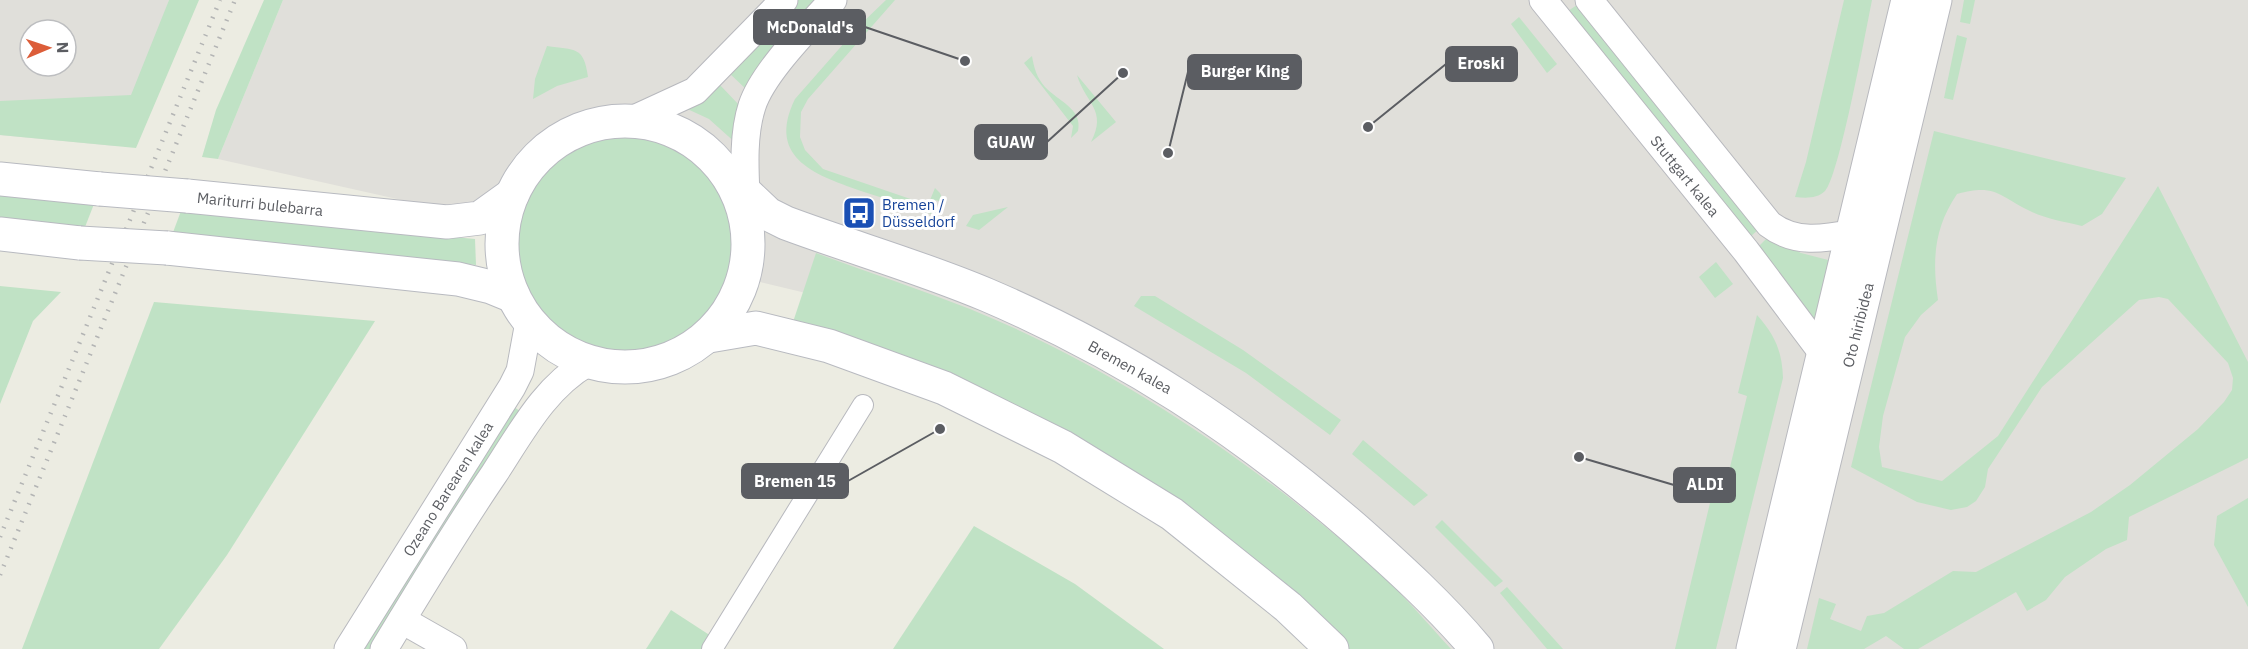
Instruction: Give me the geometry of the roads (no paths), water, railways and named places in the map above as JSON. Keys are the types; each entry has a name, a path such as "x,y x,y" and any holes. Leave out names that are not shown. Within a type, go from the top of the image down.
{"main road":[{"name":"Oto hiribidea","path":"1753,649 1908,0"},
{"name":"Oto hiribidea","path":"1779,649 1935,0"},
{"name":"Bremen kalea","path":"512,195 527,169 548,148 574,132 602,122 632,120 655,124 697,144 768,214 786,223 926,271 989,296 1071,334 1154,379 1221,422 1300,481 1387,557 1477,649"},
{"name":"Mariturri bulebarra","path":"0,180 447,222 480,218 512,195"},
{"path":"0,234 80,243 167,248 458,279 490,287 521,309 546,339 565,353 587,363 630,368 652,366 672,359 709,336 725,318 737,297 745,274 749,251 747,226 738,185"},
{"path":"512,195 504,220 502,246 505,272 521,309"},
{"path":"709,336 756,328 829,346 944,388 1063,447 1172,514 1288,606 1332,649"}],"street":[{"path":"632,120 695,91 784,0"},
{"path":"738,185 752,106 764,84 793,45 833,0"},
{"name":"Stuttgart kalea","path":"1543,0 1746,251 1824,355"},
{"path":"1589,0 1769,224 1781,233 1795,238 1822,239 1854,233"},
{"name":"Ozeano Barearen kalea","path":"348,649 512,387 520,371 521,309"},
{"name":"Ozeano Barearen kalea","path":"384,649 540,404 568,374 587,363"},
{"path":"712,649 863,405"},
{"path":"402,620 453,649"}],"railway":[{"path":"0,537 220,0"},
{"path":"0,575 235,0"}],"place":[{"name":"McDonald's","path":"965,61"},
{"name":"GUAW","path":"1123,73"},
{"name":"Eroski","path":"1368,127"},
{"name":"Burger King","path":"1168,153"},
{"name":"Bremen / Düsseldorf","path":"859,213"},
{"name":"Bremen 15","path":"940,429"},
{"name":"ALDI","path":"1579,457"}]}
